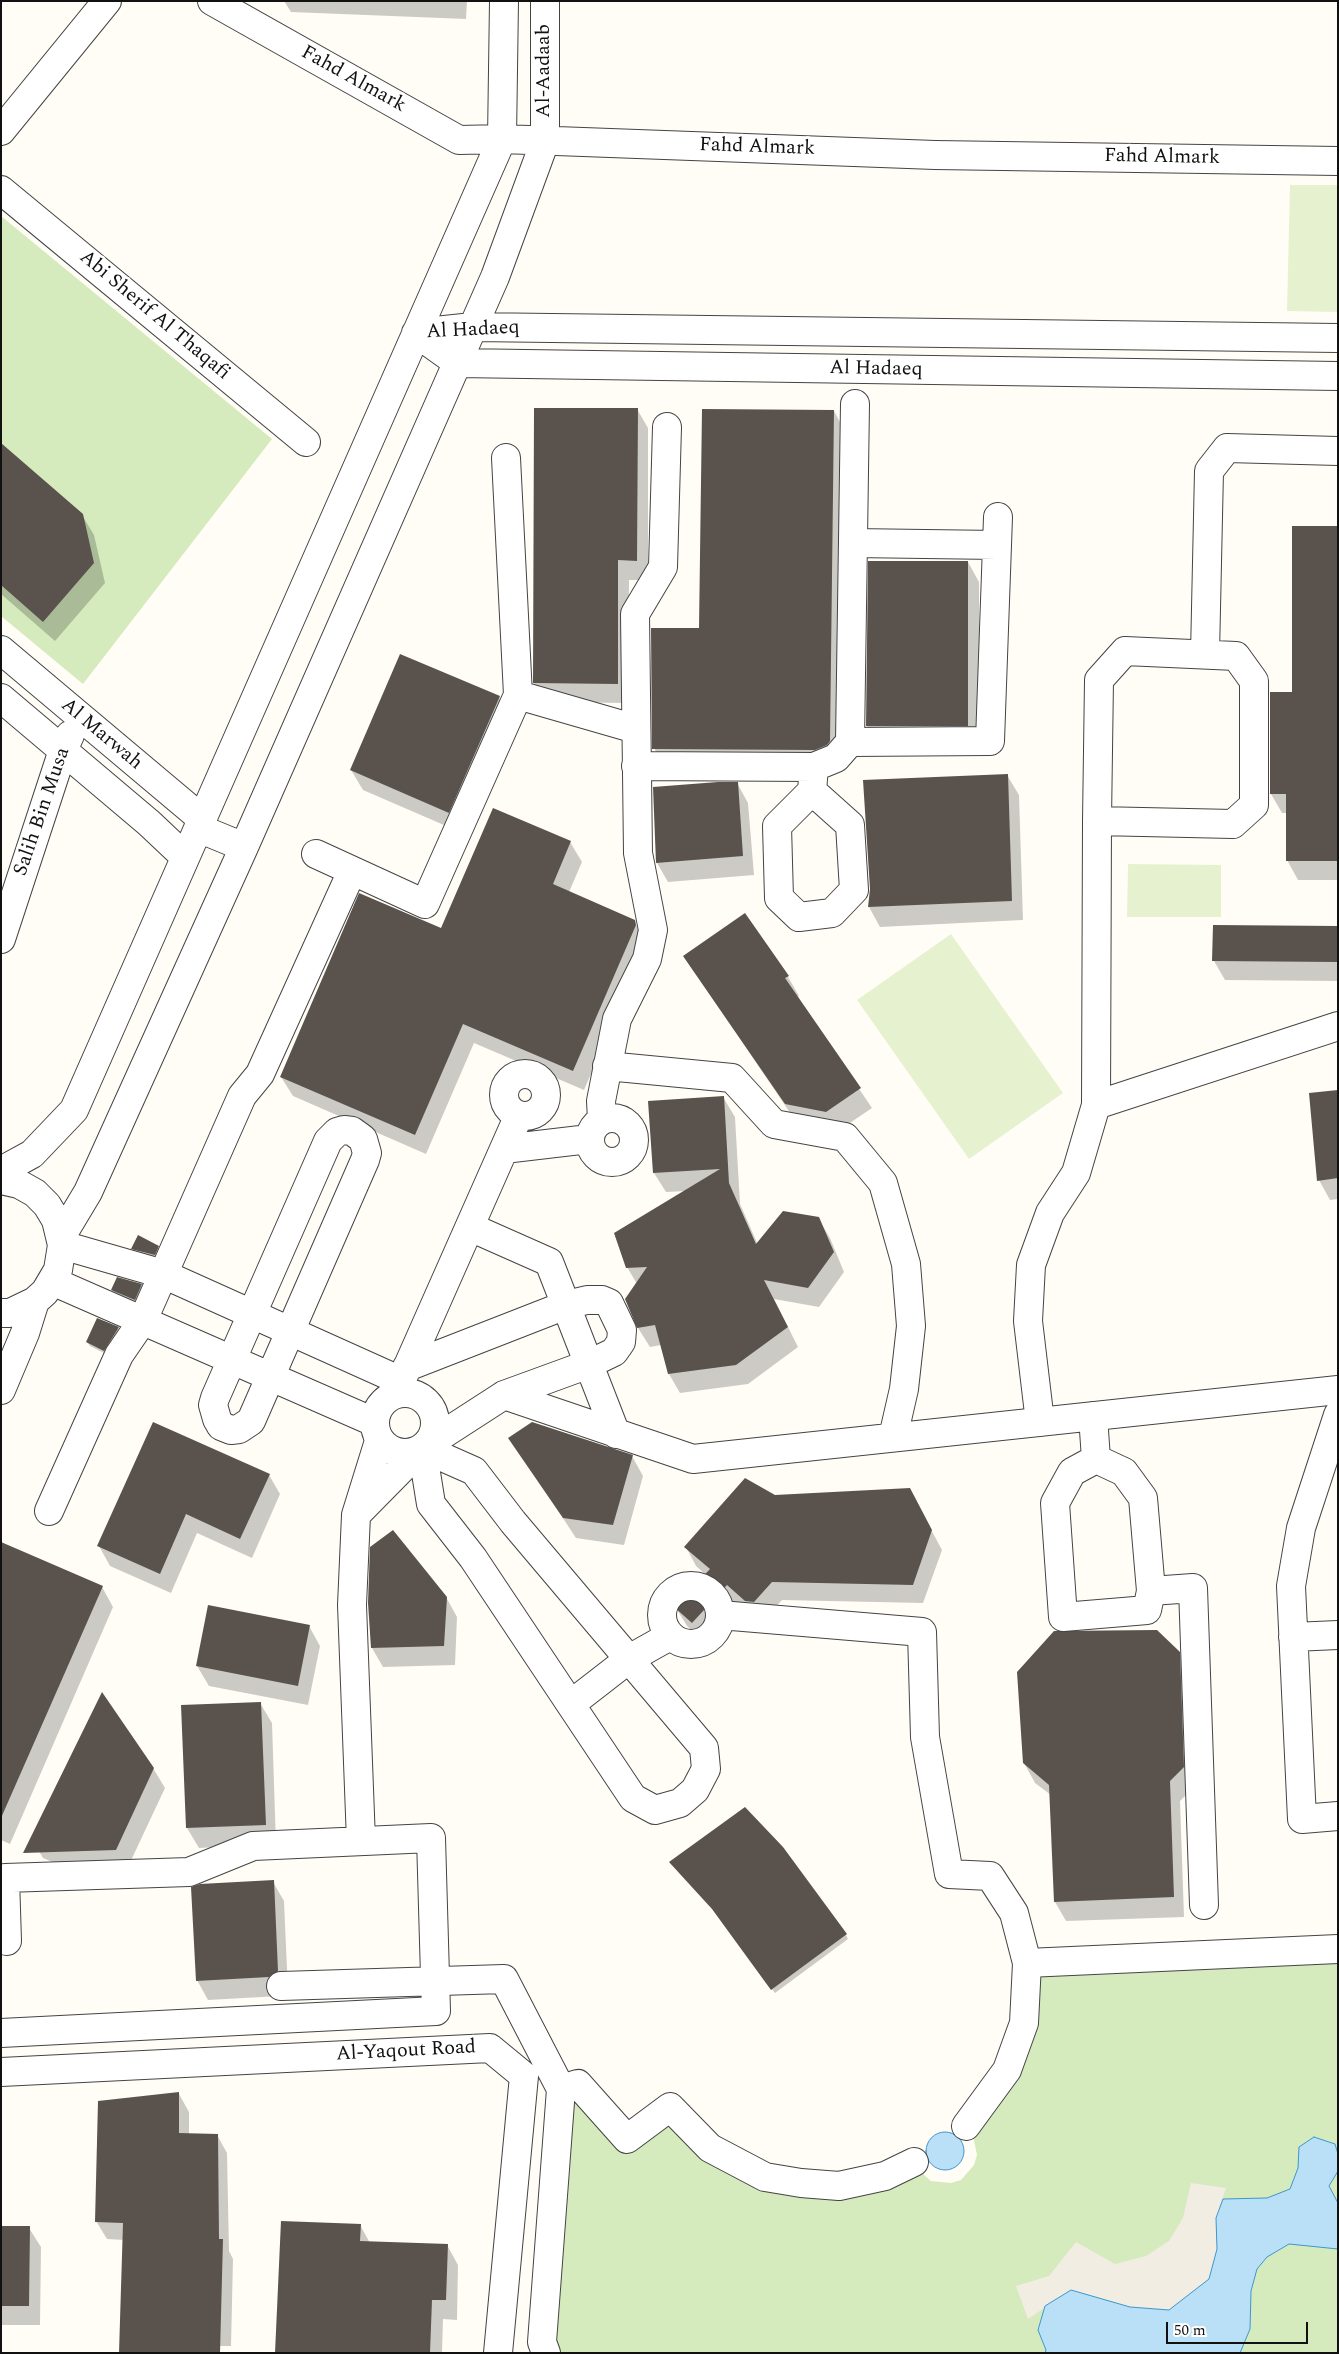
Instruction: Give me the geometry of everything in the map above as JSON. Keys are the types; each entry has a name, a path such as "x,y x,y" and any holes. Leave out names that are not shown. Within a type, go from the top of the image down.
{"street":[{"path":"1,131 107,1"},
{"name":"Fahd Almark","path":"212,1 460,140 502,139 935,155 1338,161"},
{"name":"Al-Aadaab","path":"502,139 504,1"},
{"name":"Al-Aadaab","path":"545,1 545,141"},
{"path":"1,1171 32,1154 74,1110 502,139"},
{"path":"62,1241 88,1192 244,847 458,364 495,277 545,141"},
{"name":"Abi Sherif Al Thaqafi","path":"1,190 306,442"},
{"name":"Al Hadaeq","path":"416,333 473,327 1338,338"},
{"name":"Al Hadaeq","path":"416,333 458,364 1338,376"},
{"path":"1206,336 1206,374"},
{"path":"636,766 813,779 850,742 855,404"},
{"path":"504,1149 596,1130 617,1019 647,959 653,930 638,853 635,614 663,567 667,427"},
{"path":"1205,654 1209,472 1227,448 1338,451"},
{"path":"316,854 424,904 518,695 506,458"},
{"path":"850,742 990,742 998,517"},
{"path":"853,543 997,545"},
{"name":"Al Marwah","path":"1,650 200,823 244,847"},
{"path":"1040,1422 1028,1320 1031,1265 1050,1213 1076,1173 1096,1105 1098,680 1125,651 1236,656 1254,681 1254,805 1233,824 1098,821"},
{"path":"2,699 44,686"},
{"path":"518,695 636,729"},
{"name":"Al Marwah","path":"2,699 149,823 185,857"},
{"name":"Salih Bin Musa","path":"1,939 63,750 78,716"},
{"path":"50,1511 119,1355 143,1320 242,1096 260,1074 352,871"},
{"path":"1096,1105 1338,1026"},
{"path":"607,1066 732,1078 774,1124 844,1137 883,1183 906,1264 911,1326 904,1389 893,1437"},
{"path":"361,1841 352,1605 356,1515 377,1432 376,1412 403,1380 520,1115"},
{"path":"352,1131 363,1139 366,1145 365,1160 291,1332 251,1421 239,1430 231,1430 221,1426 214,1412 213,1405 328,1141 337,1132 352,1131"},
{"path":"1,1180 19,1184 41,1199 56,1220 62,1241 61,1258 44,1291 1,1390"},
{"path":"470,1227 549,1262 616,1434"},
{"path":"62,1241 163,1274 403,1380 411,1393 421,1397 429,1404 434,1414 434,1433 422,1448 356,1515"},
{"path":"1,1313 10,1313 44,1291 143,1320 271,1377 377,1432 394,1452 414,1453 504,1395 589,1364 614,1352 621,1342 622,1330 609,1303 602,1300 587,1300 566,1305 403,1380"},
{"path":"504,1395 693,1459 1338,1390"},
{"path":"1338,1415 1301,1528 1291,1586 1302,1819 1338,1816"},
{"path":"1093,1416 1096,1459"},
{"path":"422,1448 474,1471 513,1522 704,1748 706,1769 695,1790 680,1803 654,1810 634,1798 473,1558 432,1504 422,1448"},
{"path":"1096,1459 1124,1472 1143,1498 1151,1591 1147,1610 1062,1617 1055,1503 1072,1472 1096,1459"},
{"path":"688,1586 707,1590 719,1606 720,1615 719,1625 714,1634 707,1640 697,1644 678,1642 670,1636 664,1629 662,1610 672,1593 679,1588 688,1586"},
{"path":"1151,1591 1193,1588 1204,1905"},
{"path":"720,1615 922,1632 924,1737 949,1874 990,1876 1014,1913 1028,1963 1024,2023 1007,2070 966,2126"},
{"path":"1294,1637 1338,1635"},
{"path":"571,1704 629,1659 670,1636"},
{"path":"1,2033 436,2011 431,1838 253,1846 188,1872 5,1878 7,1941"},
{"path":"1028,1963 1338,1949"},
{"path":"281,1986 504,1979 561,2089 542,2342 546,2353"},
{"name":"Al-Yaqout Road","path":"1,2072 490,2048 524,2076 498,2353"},
{"path":"561,2089 578,2084 627,2139 670,2107 710,2148 765,2176 801,2183 839,2186 884,2176 914,2162"}],"green space":[{"path":"1290,185 1338,185 1338,312 1287,311"},
{"path":"1,216 272,439 83,684 1,616"},
{"path":"1128,864 1221,865 1221,917 1127,917"},
{"path":"951,934 1063,1093 969,1159 857,1000"},
{"path":"1338,1949 1338,2353 546,2353 561,2089 627,2139 670,2107 765,2177 916,2168 931,2181 951,2183 961,2180 974,2165 977,2155 973,2135 1007,2070 1027,1963"}],"shaded area":[{"path":"1191,2183 1226,2188 1216,2218 1217,2249 1209,2279 1169,2310 1130,2307 1071,2290 1028,2319 1016,2286 1049,2276 1076,2242 1115,2264 1146,2256 1169,2241 1183,2218"}],"water":[{"path":"945,2132 958,2138 964,2151 958,2164 945,2170 932,2164 926,2151 932,2138"},
{"path":"1314,2137 1335,2144 1338,2154 1338,2171 1329,2186 1338,2203 1338,2249 1289,2244 1267,2257 1257,2269 1251,2291 1250,2329 1240,2353 1045,2353 1046,2350 1038,2330 1045,2306 1071,2290 1130,2307 1169,2310 1209,2279 1217,2249 1216,2218 1223,2199 1267,2198 1290,2189 1298,2168 1299,2147"}],"building":[{"path":"534,408 638,408 637,561 618,560 618,684 533,683"},
{"path":"702,409 834,410 830,741 827,745 815,750 652,749 651,628 699,628"},
{"path":"1,443 83,514 94,563 43,622 1,585"},
{"path":"1292,526 1338,526 1338,861 1286,861 1286,794 1270,794 1270,692 1292,692"},
{"path":"868,561 968,561 968,726 866,726"},
{"path":"400,654 500,696 449,813 350,770"},
{"path":"1008,774 1012,901 868,907 870,889 863,780"},
{"path":"738,782 743,856 656,863 653,787"},
{"path":"493,808 571,841 553,884 635,920 636,925 573,1071 463,1024 415,1135 280,1077 359,893 441,928"},
{"path":"745,913 789,976 785,978 861,1088 826,1112 785,1104 683,956"},
{"path":"1213,925 1338,926 1338,962 1212,961"},
{"path":"1338,1090 1338,1178 1317,1181 1309,1093"},
{"path":"724,1096 729,1183 756,1244 783,1211 819,1217 834,1252 808,1288 764,1280 788,1327 736,1365 668,1374 655,1325 637,1328 625,1299 647,1267 626,1268 614,1233 720,1169 653,1173 648,1101"},
{"path":"138,1235 159,1246 155,1255 131,1249"},
{"path":"117,1277 142,1284 135,1300 111,1290"},
{"path":"97,1318 119,1327 104,1351 86,1342"},
{"path":"153,1422 270,1474 240,1539 186,1514 160,1574 97,1546"},
{"path":"532,1422 633,1455 613,1525 563,1518 508,1438"},
{"path":"745,1478 775,1495 910,1488 932,1530 913,1585 772,1582 754,1602 745,1601 727,1585 692,1623 674,1607 710,1569 684,1547"},
{"path":"393,1530 447,1597 444,1646 371,1648 368,1603 370,1547"},
{"path":"1,1542 103,1586 1,1818"},
{"path":"208,1605 310,1625 298,1686 196,1666"},
{"path":"1157,1630 1180,1652 1184,1767 1170,1781 1174,1897 1054,1902 1049,1785 1023,1763 1017,1672 1054,1631"},
{"path":"102,1692 154,1768 116,1850 23,1853"},
{"path":"261,1702 266,1825 186,1828 181,1705"},
{"path":"745,1807 783,1847 847,1934 771,1990 712,1909 669,1862"},
{"path":"274,1880 278,1971 269,1977 196,1981 191,1887 200,1884"},
{"path":"179,2092 179,2133 218,2134 219,2239 223,2239 220,2353 119,2353 123,2223 95,2222 98,2101"},
{"path":"281,2221 361,2224 360,2241 448,2244 446,2300 432,2300 430,2353 275,2353"},
{"path":"1,2226 30,2226 29,2306 1,2306"}]}
